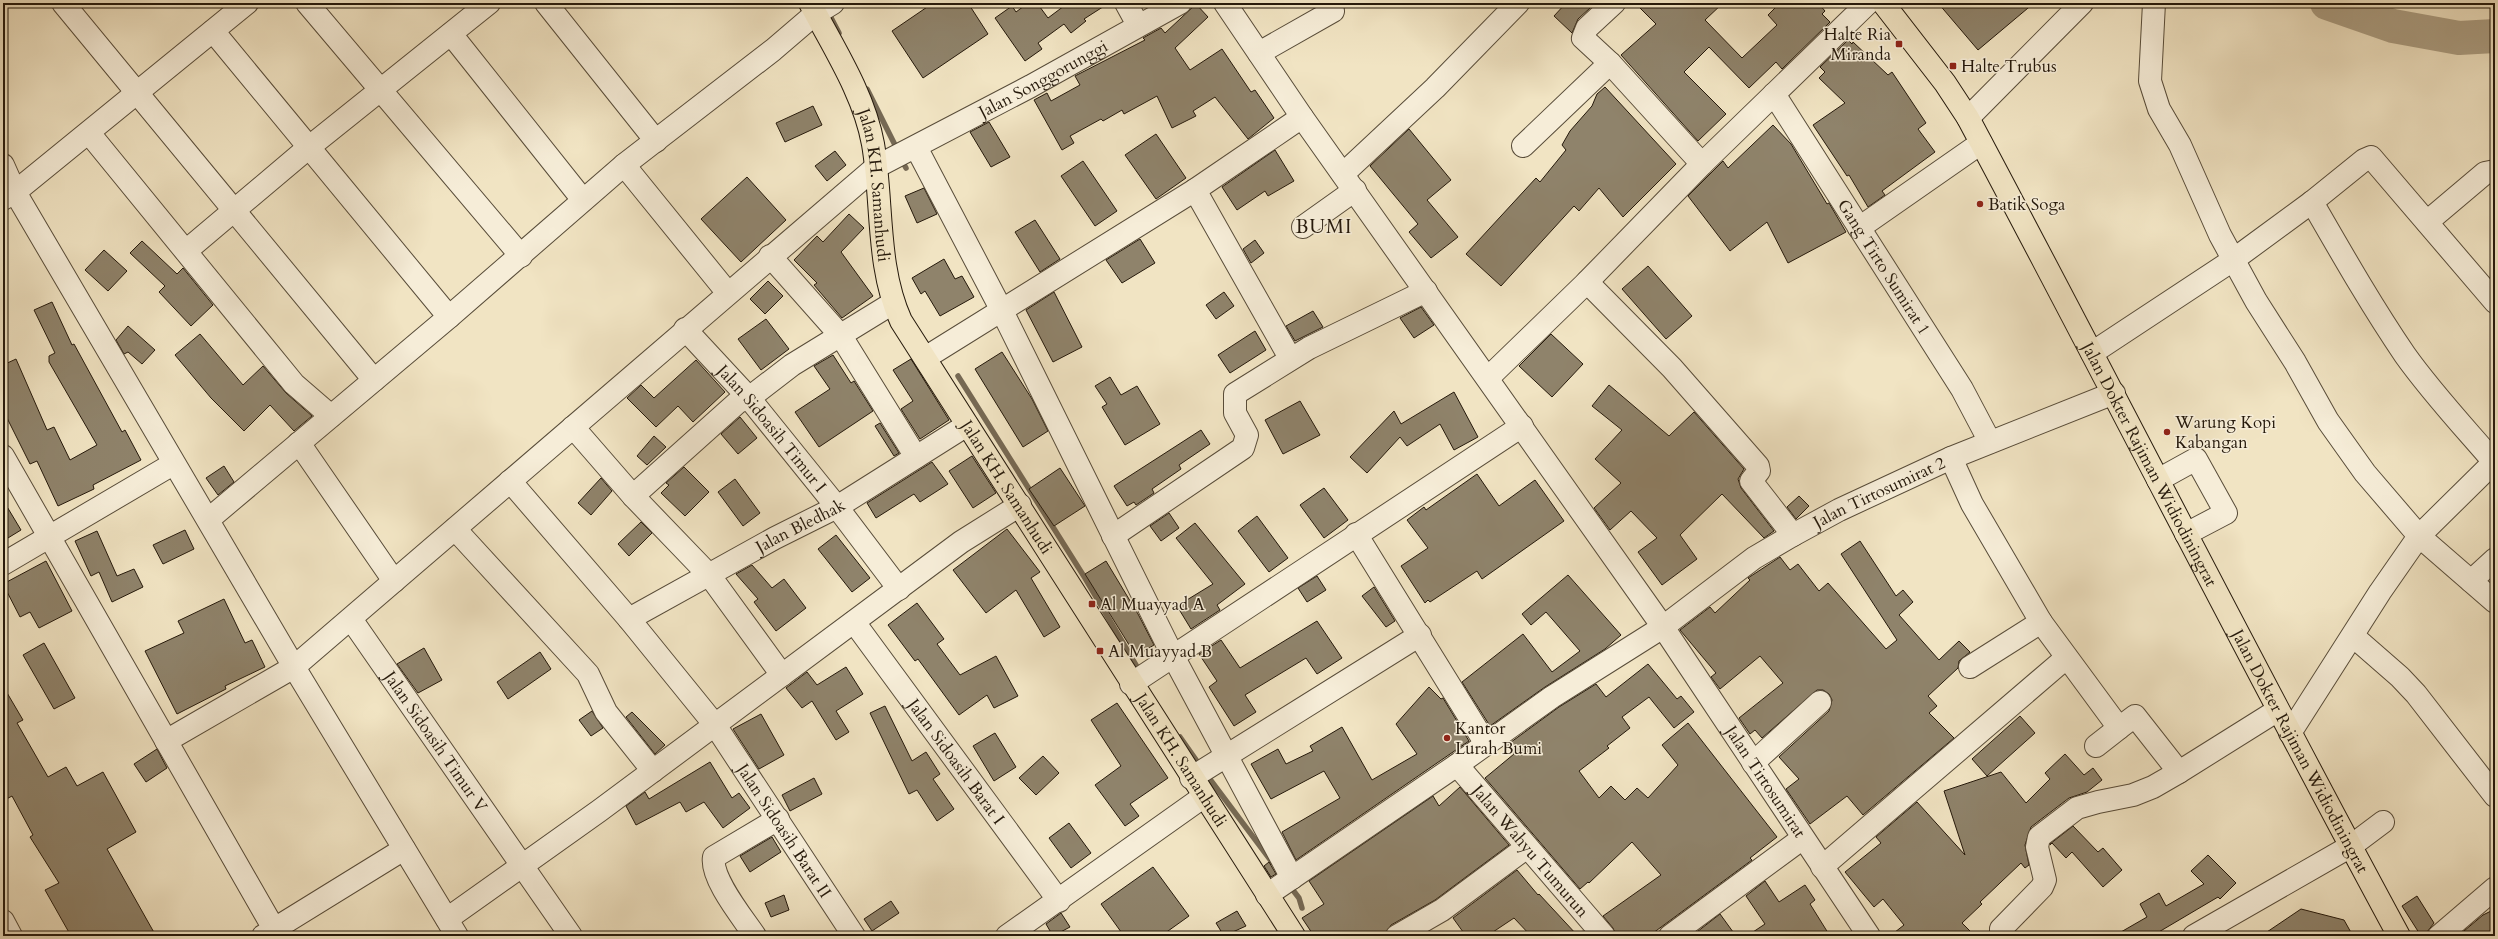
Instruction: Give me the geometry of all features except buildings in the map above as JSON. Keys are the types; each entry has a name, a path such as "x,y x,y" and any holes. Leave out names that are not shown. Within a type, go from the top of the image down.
{"main road":[{"name":"Jalan Dokter Rajiman Widiodiningrat","path":"1883,3 1945,83 1968,118 2114,393 2290,733 2399,936"},
{"name":"Jalan KH. Samanhudi","path":"820,8 856,92 872,142 897,156 882,236 893,303 901,321 1020,505 1141,678 1191,778 1294,936"}],"street":[{"path":"63,3 374,380"},
{"path":"9,196 89,133 247,3"},
{"path":"307,3 520,256"},
{"path":"186,251 233,210 380,89 489,3"},
{"path":"546,3 656,141"},
{"path":"1126,3 1138,25"},
{"name":"Jalan Songgorunggi","path":"166,741 294,667 574,427 727,292 770,256 897,156 1180,3"},
{"name":"Jalan Tirtosumirat","path":"1225,3 1302,117 1663,627 1822,868 1869,936"},
{"path":"1303,227 1349,182 1435,88 1518,3"},
{"path":"1614,3 1583,34 1586,42 1610,63 1702,164"},
{"path":"1488,378 1587,282 1702,164 1868,3"},
{"path":"1968,118 2082,3"},
{"path":"2154,3 2150,81 2159,109 2180,145 2233,260 2256,301 2284,343 2344,445 2365,474 2419,536 2495,602"},
{"path":"209,519 449,317 624,165 656,141 820,8"},
{"path":"1259,53 1333,11"},
{"path":"213,31 449,317"},
{"path":"451,34 583,200"},
{"path":"1523,146 1610,63"},
{"name":"Gang Tirto Sumirat 1","path":"1774,94 1962,389 1990,442"},
{"path":"925,358 1195,190 1302,117"},
{"path":"89,133 294,384 331,416"},
{"path":"1860,228 1981,144"},
{"path":"897,156 1001,310 1173,656 1288,880"},
{"path":"2092,353 2233,260 2312,202 2364,160 2371,157 2495,302"},
{"path":"3,165 9,196 173,464 209,519 294,667 452,928 522,865 653,771 985,525 1020,505"},
{"path":"624,165 727,292"},
{"path":"2426,222 2485,173 2495,170"},
{"path":"1195,190 1290,358"},
{"path":"2290,733 2390,576 2419,536 2495,461 2429,386 2406,355 2366,294 2312,202"},
{"path":"770,256 841,336 916,457"},
{"path":"1587,282 1672,368 1758,466 1759,471 1752,481 1793,535"},
{"path":"1113,536 1243,448 1247,435 1236,413 1235,394 1290,358 1426,291"},
{"path":"633,496 738,402 749,398 792,365 893,303"},
{"name":"Jalan Sidoasih Timur I","path":"685,330 749,398 837,507 899,589"},
{"name":"Jalan Tirtosumirat 2","path":"1267,894 1457,765 1552,697 1663,627 1754,558 1839,510 1951,458 2114,393"},
{"name":"Jalan Bledhak","path":"629,619 710,576 775,538 837,507 967,425"},
{"path":"1141,678 1356,534 1522,426"},
{"path":"574,427 633,496 710,576 782,675"},
{"path":"299,443 394,581"},
{"path":"3,456 166,741 271,934 404,849"},
{"path":"1951,458 1972,504 2040,622 2120,728"},
{"path":"2158,480 2196,459 2226,513 2186,534"},
{"path":"3,564 173,464"},
{"name":"Jalan Sidoasih Barat II","path":"510,481 629,619 715,725 854,936"},
{"path":"455,529 588,674 606,712 653,771"},
{"path":"1356,534 1420,635 1486,744"},
{"path":"2471,580 2495,559"},
{"name":"Jalan Sidoasih Timur V","path":"351,618 571,936"},
{"name":"Jalan Sidoasih Barat I","path":"854,622 1058,901"},
{"path":"1970,667 2040,622"},
{"path":"1191,778 1225,755 1420,635"},
{"path":"2353,636 2400,676 2416,694 2495,796"},
{"path":"1822,868 2066,658"},
{"path":"1753,763 1820,702"},
{"path":"2001,936 2000,933 2004,926 2042,887 2045,880 2037,847 2039,837 2077,808 2133,795 2153,788 2278,710"},
{"path":"2096,746 2135,716 2179,772"},
{"name":"Jalan Wahyu Tumurun","path":"1457,765 1604,936"},
{"path":"1007,936 1203,797"},
{"path":"755,936 728,895 713,868 714,857 778,819"},
{"path":"2194,936 2351,846 2383,822"},
{"path":"1670,936 1803,838"},
{"path":"1397,936 1442,910 1527,847"},
{"path":"2439,936 2495,888"},
{"path":"3,921 11,936"}],"waterway":[{"path":"2327,3 2393,26 2459,38 2495,36"},
{"path":"827,10 839,33"},
{"path":"867,89 898,151"},
{"path":"901,159 906,168"},
{"path":"958,376 1085,578 1140,672"},
{"path":"1180,737 1201,767"},
{"path":"1206,774 1272,862"},
{"path":"1289,885 1299,898 1302,908"}],"place":[{"name":"Halte Ria Miranda","path":"1899,44"},
{"name":"Halte Trubus","path":"1953,66"},
{"name":"Batik Soga","path":"1980,204"},
{"name":"Warung Kopi Kabangan","path":"2167,432"},
{"name":"Al Muayyad A","path":"1092,604"},
{"name":"Al Muayyad B","path":"1100,651"},
{"name":"Kantor Lurah Bumi","path":"1447,738"}],"district":[{"name":"BUMI","path":"1324,227"}]}
